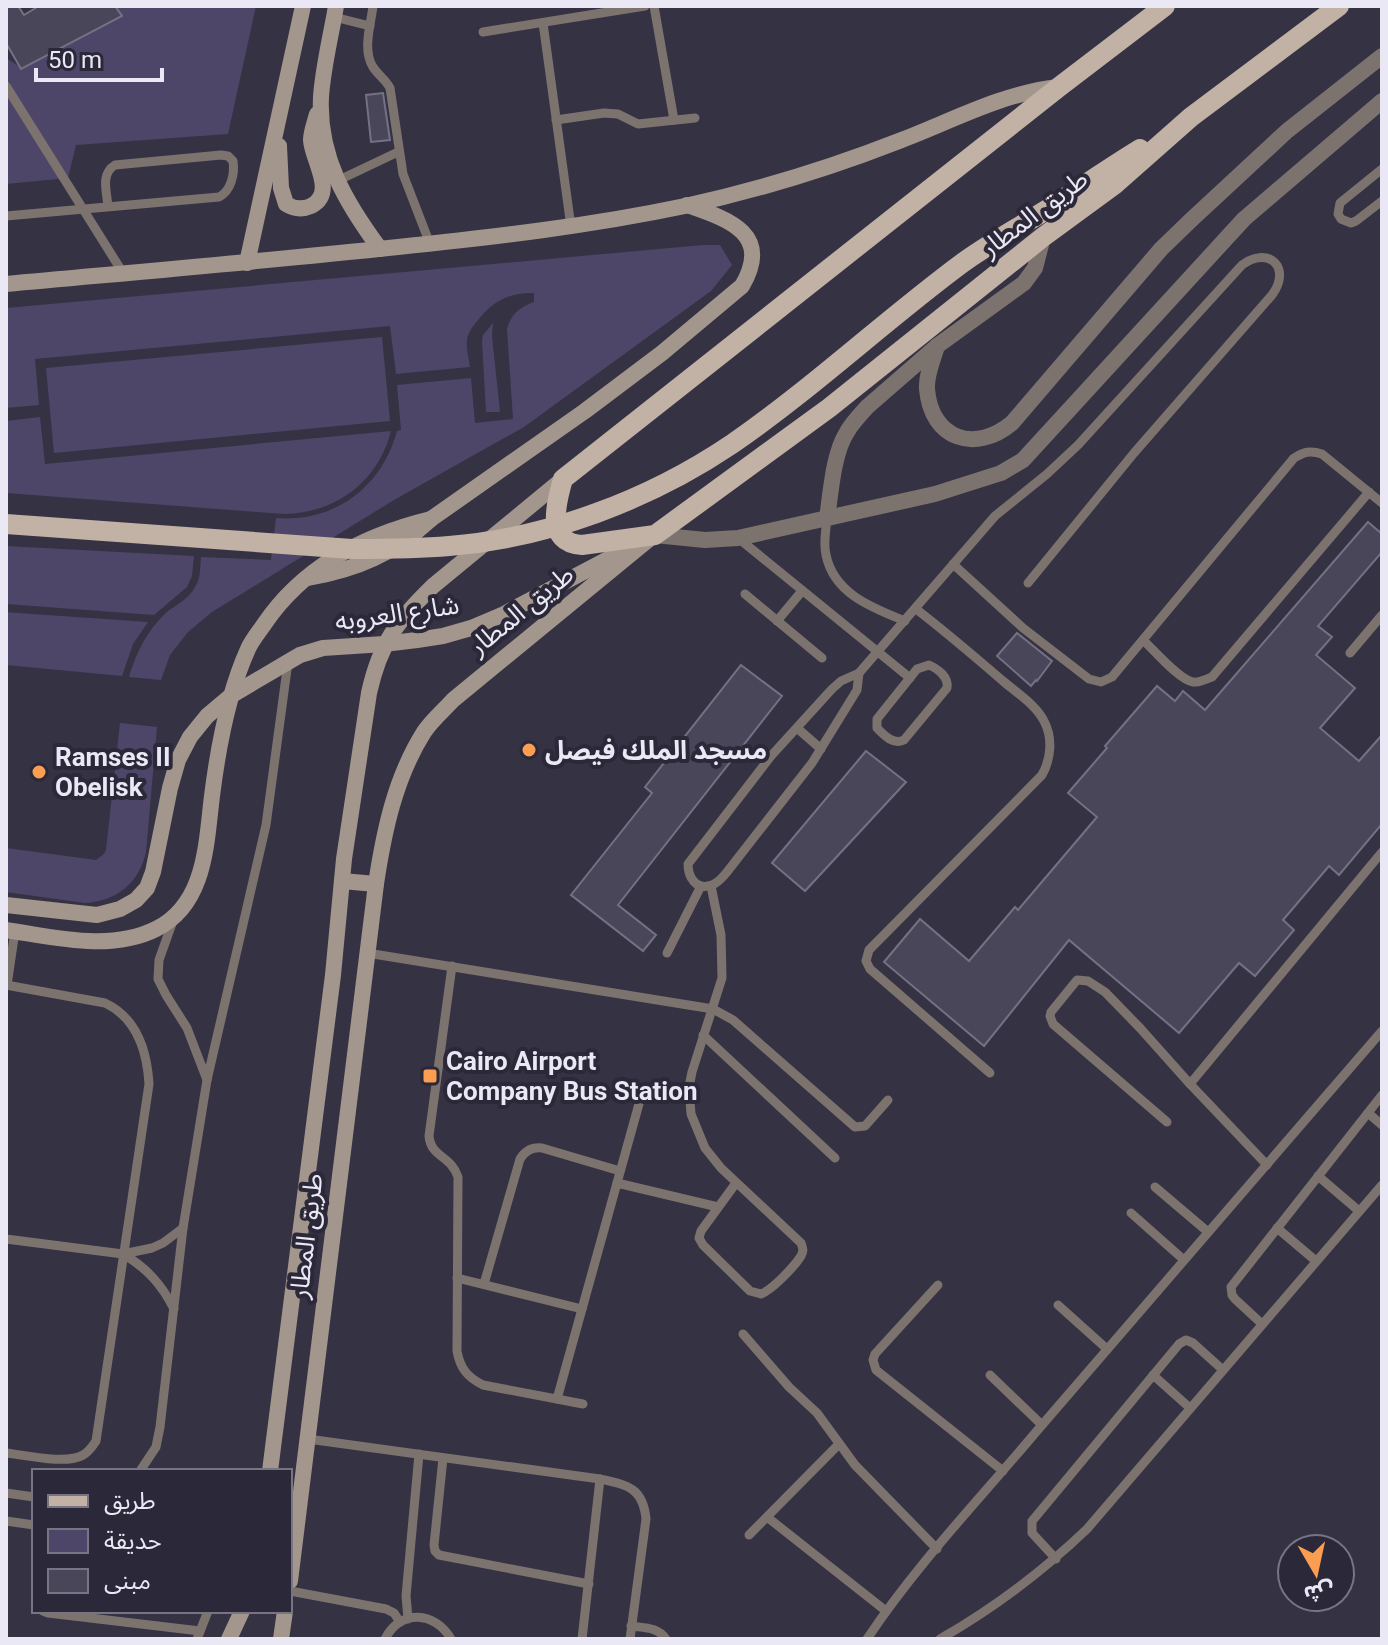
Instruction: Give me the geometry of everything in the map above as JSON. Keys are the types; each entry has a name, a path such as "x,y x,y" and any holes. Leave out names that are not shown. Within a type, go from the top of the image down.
{"main road":[{"path":"247,263 303,6"},
{"name":"طريق المطار","path":"270,1469 333,975 342,881 369,693 384,644 433,586 563,479 1165,6"},
{"name":"طريق المطار","path":"293,1542 383,839 404,768 426,729 453,700 655,535 829,408 1043,237 1114,185 1191,117 1339,6"},
{"path":"278,124 282,196 286,204 293,208 310,207 321,197 323,188 311,138 335,12"},
{"path":"6,284 247,263 571,227 755,189 859,156 998,100 1038,89 1059,87"},
{"path":"321,98 323,135 337,181 349,205 380,249"},
{"path":"6,524 336,548 389,549 452,546 501,539 598,512 689,471 731,444 962,264 1191,117"},
{"path":"11,931 104,941 156,930 175,917 198,882 205,859 219,749 232,695 249,647 280,603 324,564 364,541 431,519 585,411 662,353 742,286 752,262 746,237 726,219 687,205"},
{"path":"563,479 556,504 556,522 558,532 567,542 590,544 655,535"},
{"name":"شارع العروبه","path":"6,905 97,915 120,909 136,900 147,888 153,872 170,788 178,760 190,737 207,716 232,695 300,655 323,648 443,636 471,628 655,535"},
{"path":"342,881 376,884"},
{"path":"333,975 363,980"},
{"path":"229,1639 241,1613"},
{"path":"281,1639 285,1613"}],"street":[{"path":"937,346 927,386 935,418 946,432 964,439 984,439 1000,433 1012,423 1161,249 1287,131 1379,64"},
{"path":"655,535 705,540 738,538 935,494 1001,473 1023,460 1244,219 1382,101"},
{"path":"827,518 845,434 867,407 937,346 1024,283 1039,259 1043,237"}],"lane":[{"path":"373,6 368,55 372,66 390,88 398,152 407,189 430,244"},
{"path":"483,32 645,6"},
{"path":"654,6 674,120"},
{"path":"335,12 370,26"},
{"path":"543,23 571,227"},
{"path":"6,86 123,273"},
{"path":"556,120 612,112 638,124 695,118"},
{"path":"337,181 398,152"},
{"path":"6,216 82,209 108,207 219,197 229,187 233,161 221,155 115,165 106,173 108,207"},
{"path":"1382,169 1340,203 1338,214 1341,219 1351,223 1382,201"},
{"path":"706,886 693,882 688,873 688,864 771,756 841,681 859,673 879,653 995,516 1078,445 1242,265 1251,258 1262,256 1271,259 1281,276 1272,295 1134,453 1028,583"},
{"path":"953,564 1023,628 1089,679 1101,682 1112,677 1294,458 1303,452 1313,450 1322,454 1382,503"},
{"path":"1143,640 1183,678 1193,682 1212,677 1369,492"},
{"path":"827,518 826,557 844,588 866,605 905,621"},
{"path":"738,538 910,678"},
{"path":"777,621 802,591"},
{"path":"745,594 822,658"},
{"path":"916,609 1035,708 1045,722 1049,737 1048,765 1042,775 869,950 866,961 870,969 990,1073"},
{"path":"1350,653 1382,615"},
{"path":"141,1469 156,1447 160,1427 183,1228 207,1080 266,825 288,662"},
{"path":"929,665 948,684 945,692 908,736 895,742 879,731 876,722 910,678 921,666 929,665"},
{"path":"667,953 706,886 727,872 821,749 857,690 859,673"},
{"path":"797,728 821,749"},
{"path":"1190,1084 1382,852"},
{"path":"706,886 719,921 723,965 722,978 689,1087 691,1114 705,1148 721,1168 801,1243 803,1249 799,1259 767,1292 761,1294 750,1291 700,1242 701,1231 736,1183"},
{"path":"175,917 159,960 158,979 187,1028 207,1080"},
{"path":"6,1453 75,1459 91,1449 96,1441 149,1084 145,1050 126,1017 115,1008 105,1003 6,985 11,931"},
{"path":"367,953 713,1009 733,1020 855,1127 865,1126 888,1100"},
{"path":"452,966 429,1136 432,1149 453,1165 458,1177 459,1362 465,1373 483,1385 583,1404"},
{"path":"1167,1122 1053,1024 1051,1012 1074,982 1080,979 1088,981 1105,992 1267,1165"},
{"path":"867,1639 886,1611 1003,1471 1382,1031"},
{"path":"703,1035 835,1158"},
{"path":"557,1399 642,1093"},
{"path":"1262,1324 1235,1299 1231,1287 1382,1095"},
{"path":"1368,1113 1382,1125"},
{"path":"484,1284 523,1154 532,1148 542,1148 620,1171"},
{"path":"1318,1176 1359,1211"},
{"path":"617,1183 718,1207"},
{"path":"940,1639 987,1611 1056,1559 1087,1529 1382,1185"},
{"path":"1155,1187 1208,1232"},
{"path":"1131,1213 1184,1260"},
{"path":"6,1239 123,1254 152,1248 183,1228"},
{"path":"1277,1228 1316,1261"},
{"path":"123,1254 150,1274 174,1309"},
{"path":"457,1278 582,1309"},
{"path":"938,1285 875,1354 874,1365 876,1370 1003,1471"},
{"path":"1058,1305 1107,1349"},
{"path":"743,1334 789,1387 820,1416 858,1468 937,1549"},
{"path":"1056,1559 1032,1533 1032,1521 1179,1344 1186,1340 1193,1343 1223,1370"},
{"path":"990,1375 1042,1425"},
{"path":"1153,1375 1190,1408"},
{"path":"308,1439 600,1479 632,1489 640,1497 646,1519 630,1639"},
{"path":"749,1535 839,1444"},
{"path":"404,1620 419,1454"},
{"path":"443,1458 434,1545 439,1555 589,1584"},
{"path":"582,1639 600,1479"},
{"path":"6,1493 32,1497"},
{"path":"767,1517 886,1611"},
{"path":"6,1521 32,1525"},
{"path":"292,1591 386,1609 404,1620"},
{"path":"48,1613 198,1635 207,1613"},
{"path":"385,1639 393,1627 417,1617 441,1625 451,1639"},
{"path":"631,1626 655,1629 666,1639"}],"green space":[{"path":"115,6 256,6 228,134 76,145 68,178 6,184 6,58 22,68 121,15"},
{"path":"720,245 732,265 711,291 524,427 394,500 212,612 188,632 170,655 161,680 129,677 148,633 195,587 201,557 271,560 276,518 297,518 336,507 367,484 380,469 397,431 401,430 397,385 471,378 475,423 513,419 507,329 517,312 534,302 534,293 510,296 484,313 467,338 470,367 396,374 390,326 35,359 39,405 6,408 6,308"},
{"path":"493,323 500,412 486,412 482,341"},
{"path":"382,337 390,421 54,453 46,368"},
{"path":"40,417 45,464 391,431 376,465 352,491 321,508 284,514 6,493 6,421"},
{"path":"6,546 194,556 192,576 187,587 154,615 6,604"},
{"path":"6,612 148,622 133,644 122,676 6,665"},
{"path":"120,723 157,727 146,852 138,873 117,894 97,902 6,892 6,848 96,860 104,854"}],"building":[{"path":"6,6 18,6 24,15 39,6 115,6 122,16 21,69 6,43"},
{"path":"383,93 390,140 371,142 366,95"},
{"path":"1368,522 1382,534 1382,552 1318,626 1332,637 1316,655 1355,688 1320,728 1359,761 1382,735 1382,824 1339,875 1329,866 1283,920 1294,930 1255,976 1239,963 1179,1033 1069,940 984,1046 884,962 920,919 969,961 1015,907 1018,910 1097,817 1068,793 1157,686 1175,701 1183,691 1205,710"},
{"path":"1017,633 1052,661 1031,686 997,656"},
{"path":"741,665 782,696 618,905 656,935 643,951 571,895 652,793 645,787"},
{"path":"866,751 906,782 805,891 772,863"}],"place":[{"name":"مسجد الملك فيصل","path":"529,750"},
{"name":"Ramses II Obelisk","path":"39,772"},
{"name":"Cairo Airport Company Bus Station","path":"430,1076"}]}
